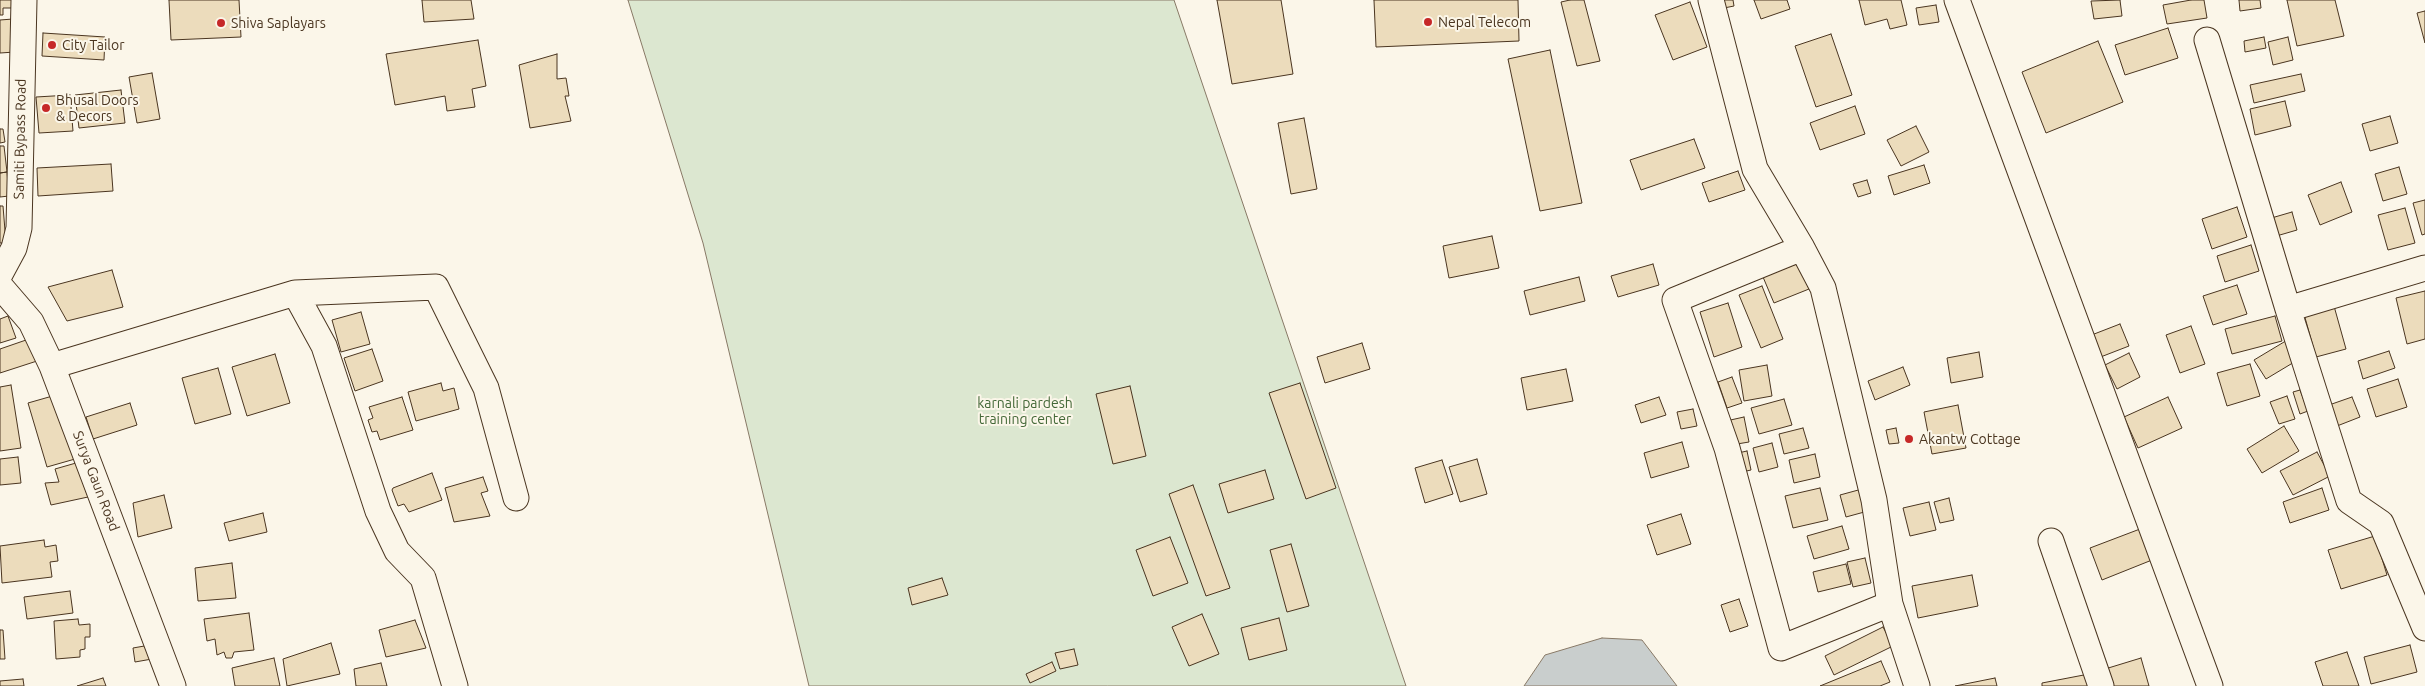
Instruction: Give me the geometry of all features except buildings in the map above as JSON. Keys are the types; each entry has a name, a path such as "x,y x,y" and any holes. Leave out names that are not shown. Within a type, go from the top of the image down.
{"street":[{"name":"Samiti Bypass Road","path":"0,274 14,248 18,228 24,0"},
{"path":"1711,0 1755,170 1802,248 1825,298 1874,500 1890,604 1917,686"},
{"path":"1957,0 2210,686"},
{"path":"2207,40 2288,309 2350,501 2380,522 2425,628"},
{"path":"1802,248 1676,300 1728,448 1781,648 1890,604"},
{"path":"2288,309 2425,268"},
{"name":"Surya Gaun Road","path":"0,286 31,322 52,366 173,686"},
{"path":"52,366 295,294 436,287 486,388 516,498"},
{"path":"295,294 324,346 378,511 397,551 423,578 455,686"},
{"path":"2051,541 2101,686"}],"green space":[{"name":"karnali pardesh training center","path":"628,0 1174,0 1406,686 809,686 703,243"}],"shaded area":[{"path":"1602,638 1642,640 1677,686 1524,686 1545,655"}],"place":[{"name":"Nepal Telecom","path":"1428,22"},
{"name":"Shiva Saplayars","path":"221,23"},
{"name":"City Tailor","path":"52,45"},
{"name":"Bhusal Doors & Decors","path":"46,108"},
{"name":"Akantw Cottage","path":"1909,439"}]}
